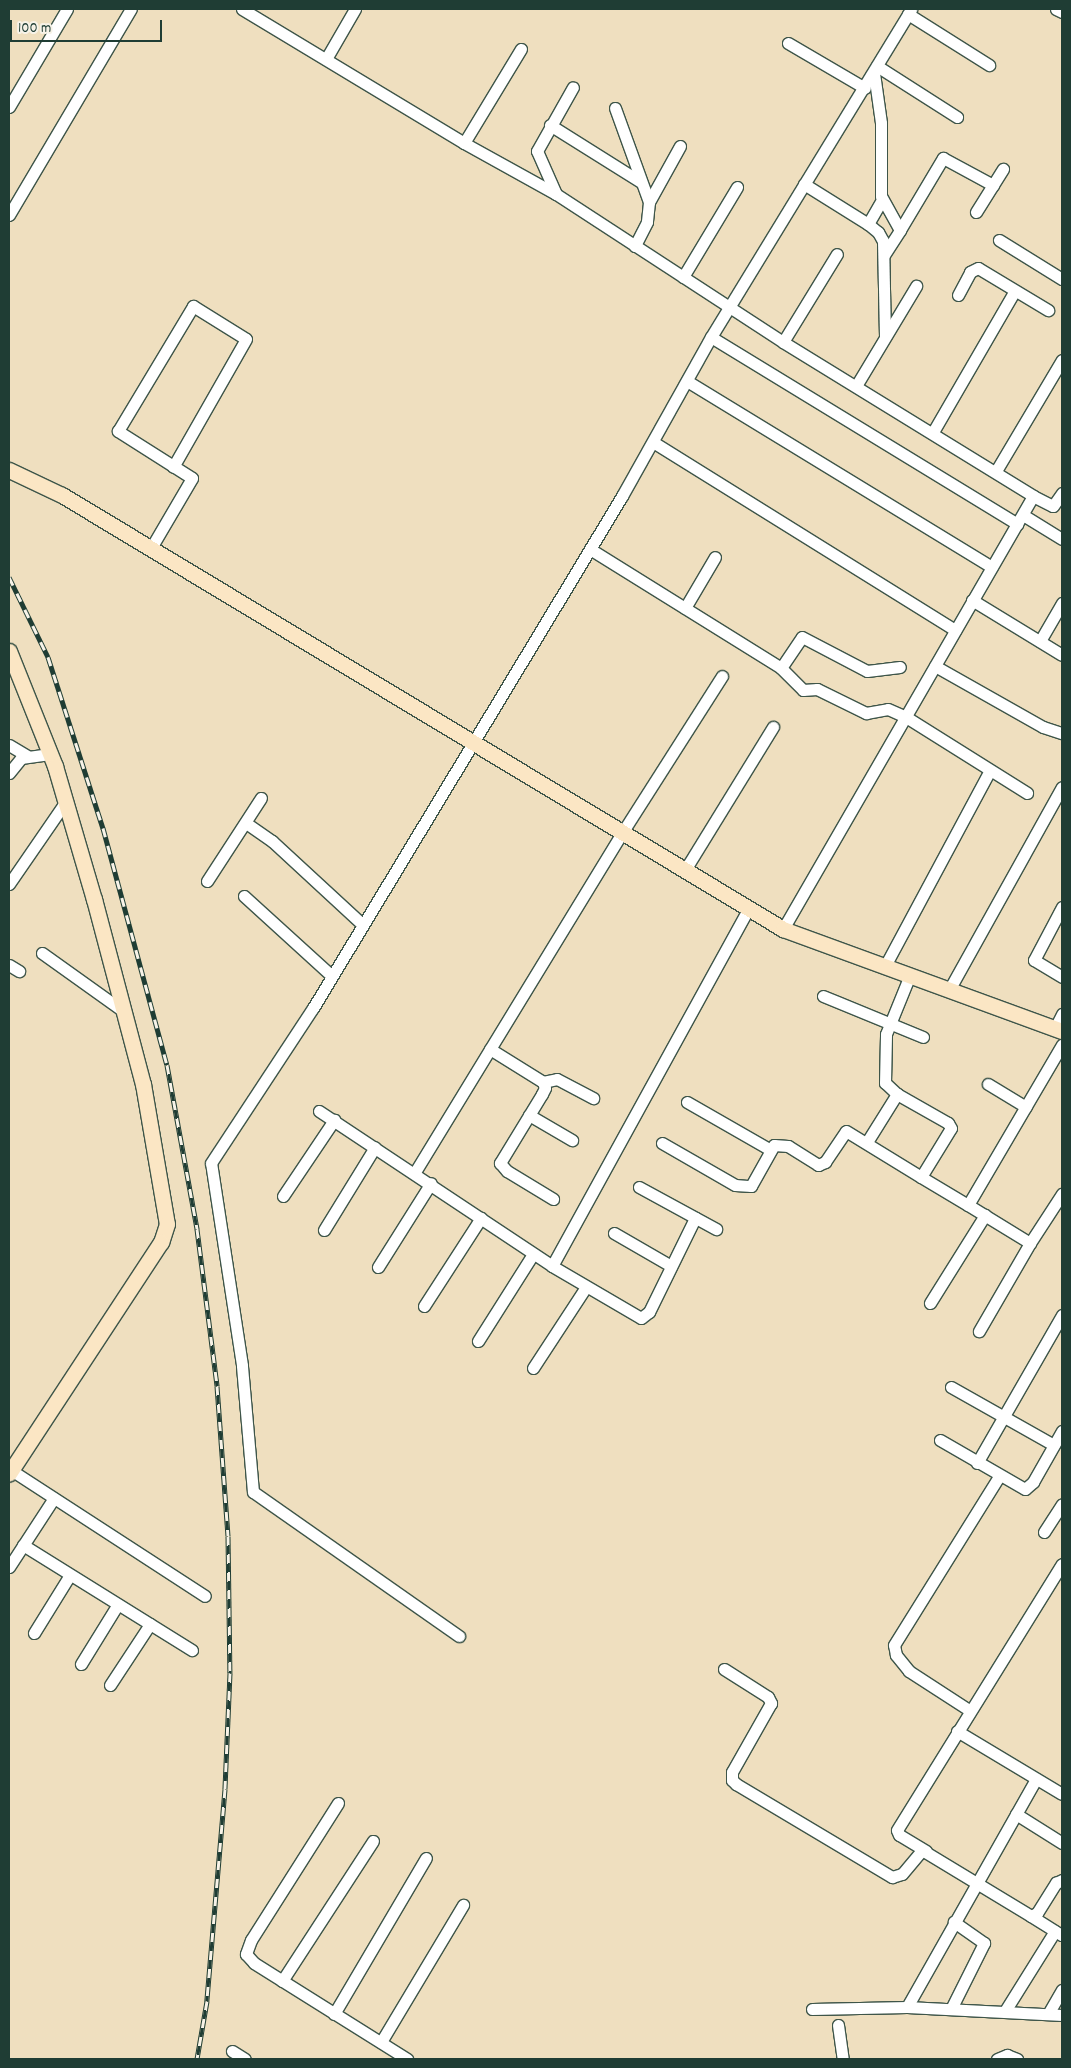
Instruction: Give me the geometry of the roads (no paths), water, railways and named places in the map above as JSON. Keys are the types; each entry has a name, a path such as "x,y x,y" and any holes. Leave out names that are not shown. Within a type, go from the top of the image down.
{"street":[{"path":"9,107 67,9"},
{"path":"9,215 132,9"},
{"path":"242,9 464,143 556,194 729,308 1034,496 1053,506 1062,493"},
{"path":"326,59 355,9"},
{"path":"1056,9 1062,12"},
{"path":"459,1636 260,1499 251,1486 242,1365 211,1163 363,925 590,549 653,442 711,337 876,70 909,11 988,65"},
{"path":"788,43 865,88"},
{"path":"464,143 521,49"},
{"path":"876,70 957,117"},
{"path":"876,70 881,123 882,200 900,230"},
{"path":"556,194 537,151 573,87"},
{"path":"615,108 649,202"},
{"path":"550,125 641,182"},
{"path":"635,246 647,222 649,202 680,146"},
{"path":"884,255 943,158 993,185"},
{"path":"976,212 1004,168"},
{"path":"804,184 868,224 881,236 884,255 885,336"},
{"path":"683,278 737,187"},
{"path":"868,224 882,200"},
{"path":"999,240 1062,278"},
{"path":"783,342 837,254"},
{"path":"958,295 970,272 978,268 1014,292 1048,310"},
{"path":"856,386 916,286"},
{"path":"933,432 1014,292"},
{"path":"151,548 192,478 173,466 118,431 193,306 246,339 173,466"},
{"path":"711,337 1020,520 1062,540"},
{"path":"996,471 1062,360"},
{"path":"1052,378 1062,384"},
{"path":"687,382 992,567"},
{"path":"653,442 955,630"},
{"path":"9,470 37,481 151,548 782,929 1058,1030 1062,1014"},
{"path":"782,929 1034,496"},
{"path":"590,549 781,668 803,690 817,689 866,713 888,709 906,717 1027,793"},
{"path":"685,608 715,557"},
{"path":"972,600 1062,655"},
{"path":"1040,641 1062,603"},
{"path":"781,668 802,638 867,671 900,667"},
{"path":"9,651 14,675 50,754 66,801 143,1084 167,1216 166,1233 10,1471 205,1596"},
{"path":"935,666 1043,727 1062,733"},
{"path":"415,1172 622,833 722,676"},
{"path":"685,870 773,727"},
{"path":"9,745 27,756"},
{"path":"9,773 17,760 27,756 50,754"},
{"path":"885,966 990,770"},
{"path":"950,990 1062,788"},
{"path":"208,881 261,798"},
{"path":"9,884 66,801"},
{"path":"246,823 272,841 363,925"},
{"path":"244,896 332,976"},
{"path":"1062,907 1034,960 1062,977"},
{"path":"552,1266 749,908"},
{"path":"42,953 122,1010"},
{"path":"9,965 19,971"},
{"path":"910,975 888,1023 885,1083 897,1094 950,1126 951,1131 921,1177"},
{"path":"823,996 923,1037"},
{"path":"968,1205 1062,1045"},
{"path":"490,1049 543,1082 545,1088 500,1163 507,1171 553,1199"},
{"path":"543,1082 557,1079 593,1098"},
{"path":"988,1084 1026,1107"},
{"path":"867,1142 897,1094"},
{"path":"687,1102 769,1149"},
{"path":"319,1111 415,1172 533,1254 586,1287 642,1318 649,1312 695,1218"},
{"path":"529,1115 572,1140"},
{"path":"283,1196 334,1120"},
{"path":"662,1142 735,1185 751,1186 769,1149 780,1144 818,1165 824,1162 846,1131 867,1142 1030,1243"},
{"path":"324,1230 376,1147"},
{"path":"378,1267 431,1183"},
{"path":"639,1187 716,1228"},
{"path":"979,1331 1030,1243 1062,1194"},
{"path":"930,1303 985,1215"},
{"path":"424,1306 481,1218"},
{"path":"614,1233 671,1266"},
{"path":"478,1341 533,1254"},
{"path":"533,1368 586,1287"},
{"path":"977,1463 1062,1316"},
{"path":"951,1387 1054,1445"},
{"path":"940,1440 1020,1488 1029,1487 1062,1431"},
{"path":"969,1710 908,1671 896,1655 894,1645 999,1476"},
{"path":"9,1566 54,1498"},
{"path":"1044,1532 1062,1504"},
{"path":"23,1545 192,1650"},
{"path":"1005,2011 1059,1933 899,1835 897,1830 969,1710 1062,1564"},
{"path":"34,1633 70,1575"},
{"path":"81,1664 118,1604"},
{"path":"110,1686 150,1624"},
{"path":"724,1669 768,1697 771,1703 732,1772 733,1782 892,1877 902,1874 919,1850 926,1851"},
{"path":"957,1731 1062,1794"},
{"path":"907,2006 1036,1779"},
{"path":"338,1803 247,1948 248,1959 407,2059"},
{"path":"1016,1814 1062,1842"},
{"path":"282,1981 373,1842"},
{"path":"334,2014 426,1858"},
{"path":"1031,1916 1037,1913 1056,1882 1062,1880"},
{"path":"381,2042 463,1906"},
{"path":"951,2008 984,1943 954,1922"},
{"path":"1048,2014 1062,1990"},
{"path":"812,2009 907,2006 1062,2015"},
{"path":"838,2025 843,2059"},
{"path":"232,2051 245,2059"},
{"path":"998,2059 1007,2055 1017,2059"}],"railway":[{"path":"9,577 48,657 103,828 167,1065 197,1229 217,1386 228,1536 230,1673 225,1789 207,2001 197,2059"}]}
